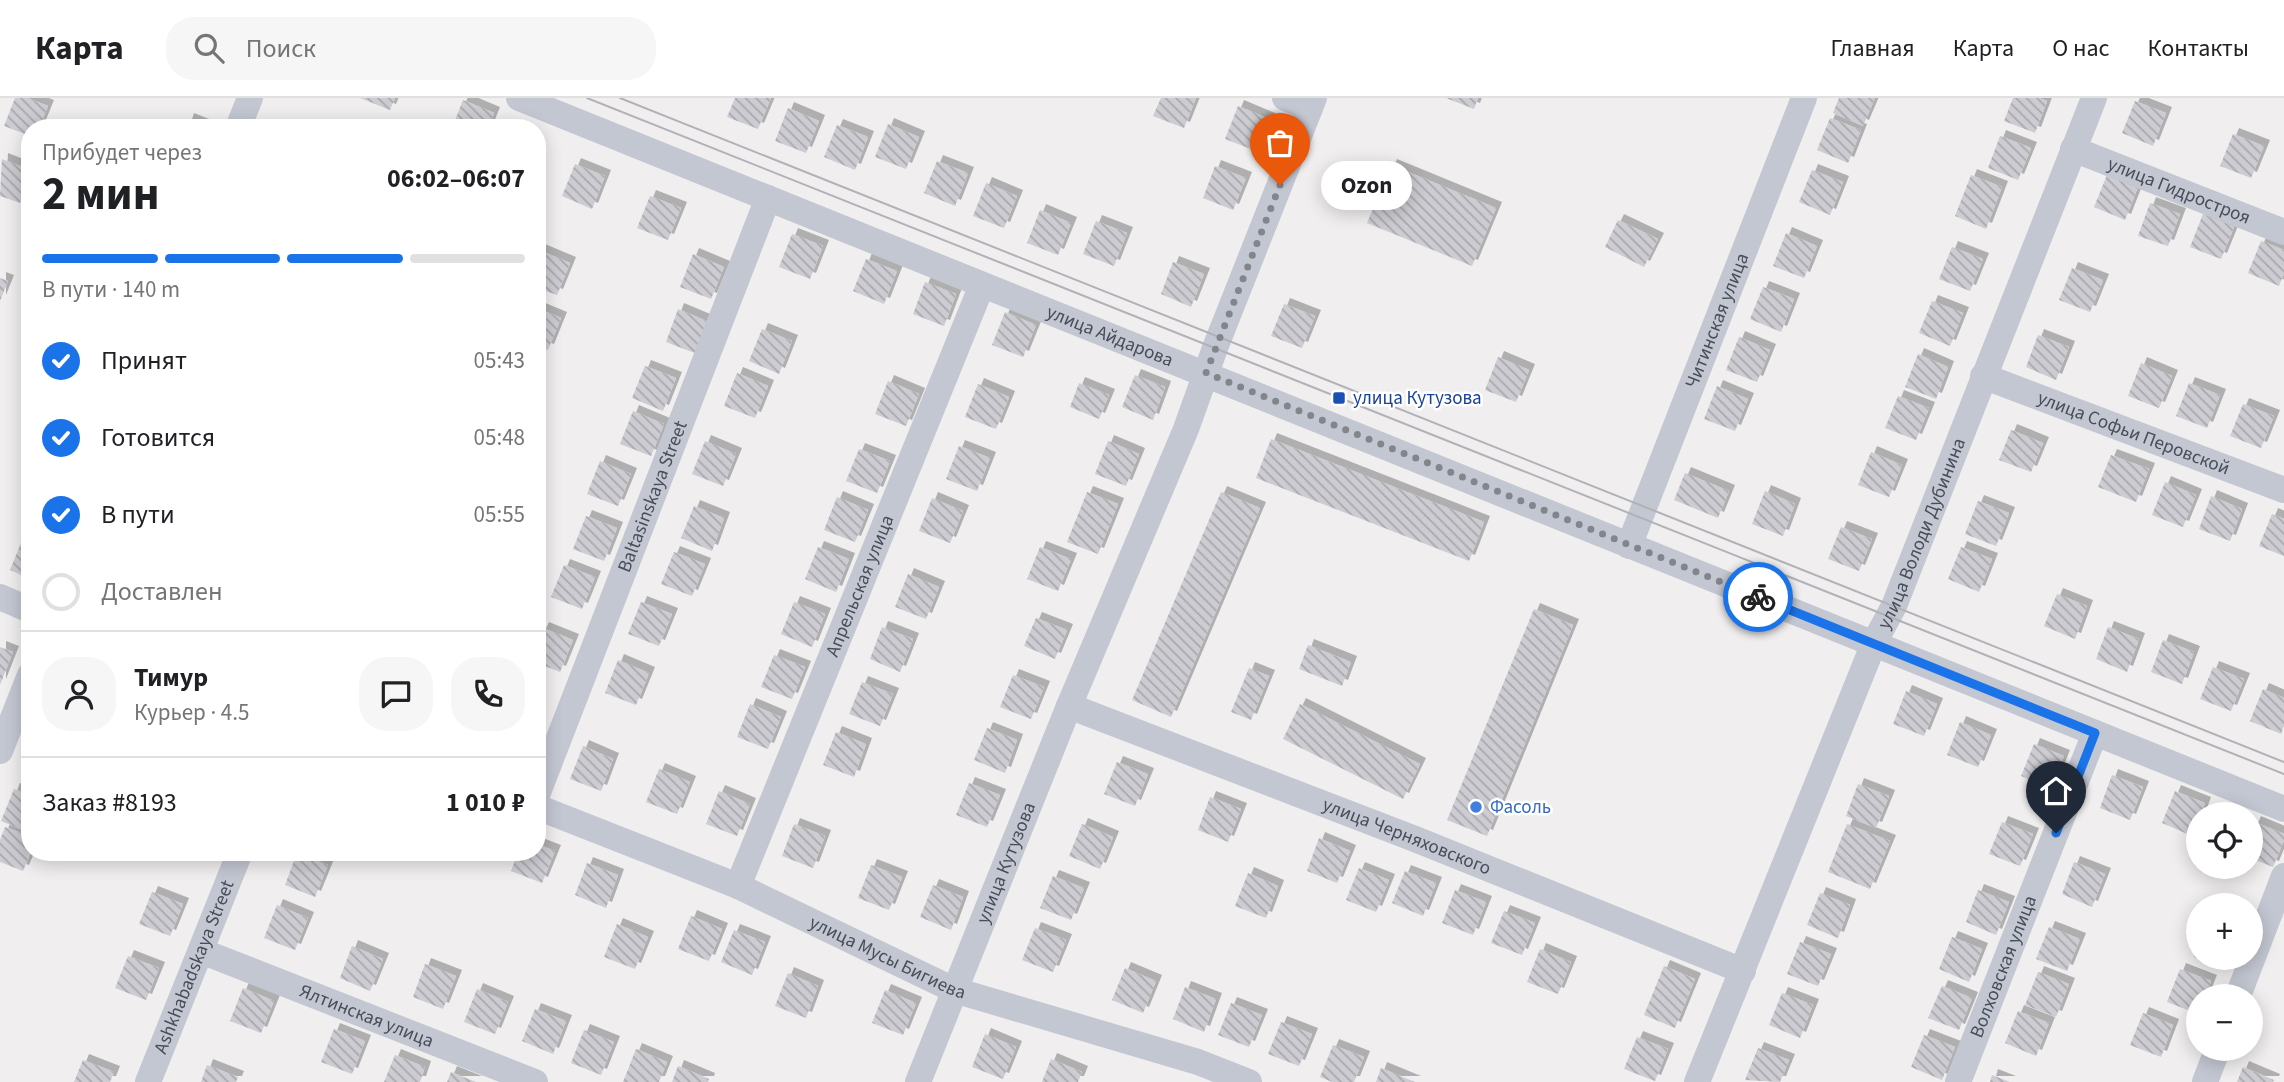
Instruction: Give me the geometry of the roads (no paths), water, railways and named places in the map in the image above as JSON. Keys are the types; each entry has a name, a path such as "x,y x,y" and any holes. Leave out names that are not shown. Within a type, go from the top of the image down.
{"street":[{"path":"242,119 250,98"},
{"path":"1285,98 1312,103"},
{"name":"Читинская улица","path":"1629,545 1804,98"},
{"name":"улица Володи Дубинина","path":"1698,1082 1874,643 1894,606 2094,98"},
{"name":"улица Кутузова","path":"918,1082 1069,706 1186,429 1312,103"},
{"name":"улица Айдарова","path":"534,108 768,198 1206,373 2284,809"},
{"name":"улица Гидростроя","path":"2073,149 2284,232"},
{"name":"Baltasinskaya Street","path":"546,771 768,198"},
{"name":"Апрельская улица","path":"738,886 982,285"},
{"name":"улица Софьи Перовской","path":"1983,376 2284,490"},
{"path":"0,597 21,606"},
{"path":"0,751 21,698"},
{"name":"улица Черняховского","path":"1069,706 1402,834 1743,971"},
{"name":"Волховская улица","path":"1958,1082 2095,733"},
{"name":"улица Мусы Бигиева","path":"546,811 738,886 954,990 1194,1072 1249,1082"},
{"name":"Ashkhabadskaya Street","path":"148,1082 236,861"},
{"path":"2243,984 2284,876"},
{"name":"Ялтинская улица","path":"201,951 534,1082"},
{"path":"2205,1082 2213,1061"}],"tram line":[{"path":"587,98 2284,774"},
{"path":"620,98 2284,762"}],"place":[{"name":"Ozon","path":"1280,185"},
{"name":"улица Кутузова","path":"1339,398"},
{"name":"Фасоль","path":"1476,807"}]}
